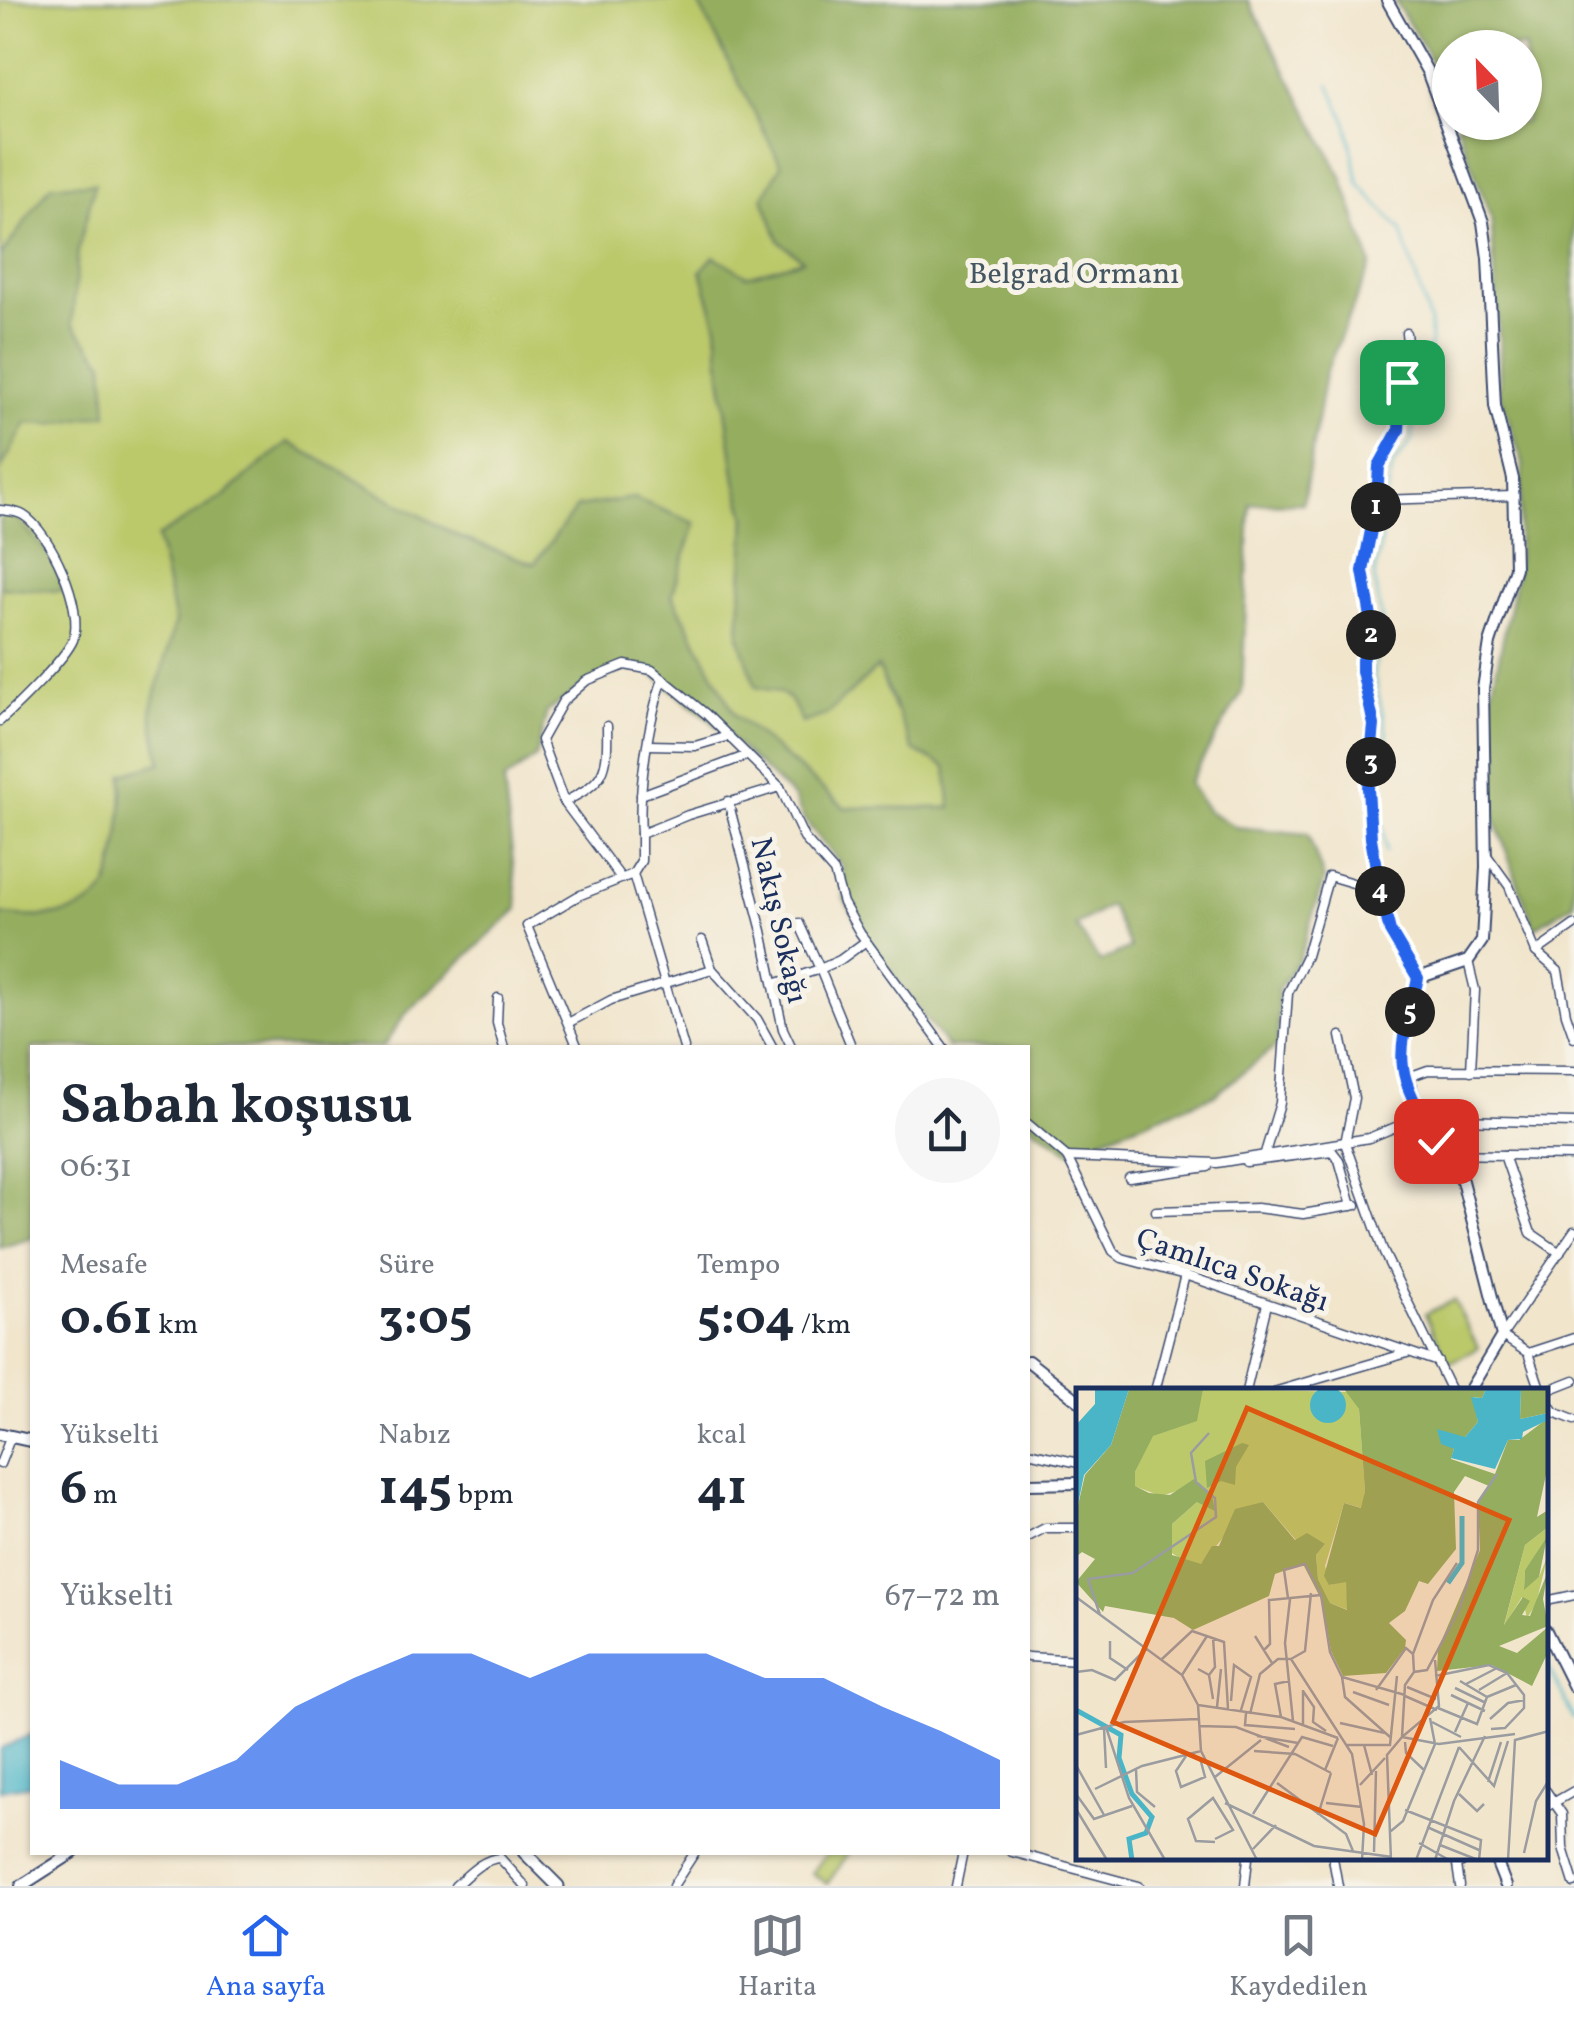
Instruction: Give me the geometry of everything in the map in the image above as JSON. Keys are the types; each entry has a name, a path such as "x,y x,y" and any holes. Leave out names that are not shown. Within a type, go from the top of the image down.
{"main road":[{"path":"1387,0 1427,72 1483,222 1495,406 1507,446 1514,496 1515,568 1490,643 1483,689 1486,854 1482,941 1468,961 1418,978 1403,1048 1406,1078 1424,1119 1462,1180 1502,1336 1471,1388"},
{"path":"1030,1363 1076,1399"},
{"path":"1030,1484 1076,1483"},
{"path":"1550,1648 1574,1688"},
{"path":"21,1886 69,1855"},
{"path":"529,1857 558,1886"},
{"path":"1496,1861 1506,1886"}],"street":[{"path":"1406,333 1408,352 1401,418 1396,437 1379,466 1377,500 1363,571 1373,629 1362,671 1374,725 1368,788 1380,891 1390,931 1418,978"},
{"path":"1377,500 1514,496"},
{"path":"0,510 20,512 36,526 68,582 77,618 73,642 0,721"},
{"path":"621,878 564,802 540,740 569,694 586,681 626,666 644,666 729,736 780,787 804,838 834,872 843,902 866,940 942,1045"},
{"path":"577,1045 526,926 578,896 633,874 641,861 641,795 655,702 664,679"},
{"path":"564,802 592,788 608,763 607,726"},
{"path":"649,745 695,746 729,736"},
{"path":"641,795 748,755"},
{"path":"641,834 780,787"},
{"name":"Nakış Sokağı","path":"728,802 783,1029 791,1045"},
{"path":"1486,854 1509,886 1536,952 1558,971 1574,1037"},
{"path":"633,874 683,1045"},
{"path":"1265,1153 1280,1103 1288,994 1306,956 1329,876 1380,891"},
{"path":"800,923 851,1045"},
{"path":"1536,952 1574,926"},
{"path":"702,940 712,969 758,1019 771,1045"},
{"path":"774,984 840,960 866,940"},
{"path":"1468,961 1476,990 1471,1071"},
{"path":"568,1023 611,1000 712,969"},
{"path":"498,998 497,1022 503,1045"},
{"path":"1340,1036 1354,1098 1346,1142 1384,1253 1450,1388"},
{"path":"1406,1078 1428,1070 1574,1070"},
{"path":"1030,1126 1067,1157 1216,1163 1346,1142 1424,1119 1574,1123"},
{"path":"1129,1178 1332,1151 1339,1160 1352,1206"},
{"path":"1446,1154 1574,1156"},
{"path":"1504,1155 1528,1228 1560,1253"},
{"name":"Çamlıca Sokağı","path":"1067,1157 1113,1251 1122,1258 1185,1275 1438,1362"},
{"path":"1156,1211 1257,1208 1303,1214 1366,1202"},
{"path":"1543,1388 1528,1353 1502,1336 1573,1234"},
{"path":"1156,1388 1185,1275"},
{"path":"1247,1388 1267,1304"},
{"path":"1528,1353 1574,1338"},
{"path":"1287,1388 1409,1352"},
{"path":"1549,1389 1574,1380"},
{"path":"1549,1404 1554,1412 1574,1420"},
{"path":"0,1464 6,1435"},
{"path":"1030,1452 1076,1462"},
{"path":"1030,1536 1045,1528 1076,1528"},
{"path":"1549,1600 1574,1595"},
{"path":"1030,1657 1076,1660"},
{"path":"1574,1791 1551,1804 1564,1826 1565,1858 1574,1883"},
{"path":"446,1886 487,1855"},
{"path":"673,1886 693,1855"},
{"path":"956,1886 962,1855"},
{"path":"1023,1855 1139,1886"},
{"path":"517,1877 529,1857"},
{"path":"455,1886 483,1862 495,1858 500,1858 525,1886"},
{"path":"1245,1886 1248,1861"},
{"path":"1334,1861 1338,1886"},
{"path":"1460,1886 1457,1865 1463,1861"}],"green space":[{"path":"0,0 697,0 782,165 803,260 747,276 701,271 717,326 736,481 746,518 739,636 756,686 784,693 793,701 878,666 894,708 946,767 951,808 845,808 735,715 672,594 695,524 535,564 461,538 288,442 224,496 157,537 175,622 151,712 161,764 123,775 116,852 104,891 94,901 69,912 41,917 0,914 0,587 63,591 15,517 0,514"},
{"name":"Belgrad Ormanı","path":"697,0 1248,0 1342,177 1371,264 1325,374 1303,503 1250,504 1242,692 1189,783 1207,810 1236,827 1308,834 1324,879 1299,959 1278,989 1278,1045 1215,1095 1069,1151 1030,1124 1030,1045 945,1045 873,950 844,899 842,866 803,818 794,798 708,718 649,671 621,669 579,689 547,712 536,757 504,781 518,909 406,1013 384,1045 30,1045 30,1239 0,1248 0,914 41,917 69,912 94,901 104,891 116,852 123,774 161,763 151,712 175,622 157,537 224,496 288,442 461,538 534,564 577,507 634,498 695,523 672,595 735,715 845,808 951,808 946,767 913,750 878,667 826,715 802,723 786,696 756,687 739,636 746,518 736,481 717,326 701,271 714,256 747,276 803,260 779,241 763,198 781,165","holes":["1110,905 1130,948 1100,962 1076,926"]},
{"path":"1394,0 1574,0 1574,903 1534,928 1493,814 1491,696 1516,577 1523,464 1499,390 1491,218 1462,140 1542,140 1542,30 1432,30 1432,65"},
{"path":"95,183 78,251 72,324 104,362 107,414 51,424 26,423 0,471 0,257 51,185"},
{"path":"0,514 15,517 55,561 63,591 0,587"},
{"path":"1454,1300 1478,1348 1449,1363 1425,1314"},
{"path":"826,1855 848,1855 827,1884 812,1873"}],"water":[{"path":"30,1735 30,1785 0,1790 0,1749"}],"waterway":[{"path":"1329,84 1347,124 1359,184 1401,230 1430,323 1430,343 1412,396 1413,439 1393,465 1387,495"},
{"path":"1386,516 1374,577 1384,633 1373,672 1387,734 1380,790 1386,852"},
{"path":"1549,1668 1574,1719"}],"route":[{"path":"1402,382 1399,430 1379,466 1377,500 1363,571 1373,629 1362,671 1374,725 1368,788 1380,891 1390,931 1418,978 1403,1048 1403,1067 1436,1141"}]}
